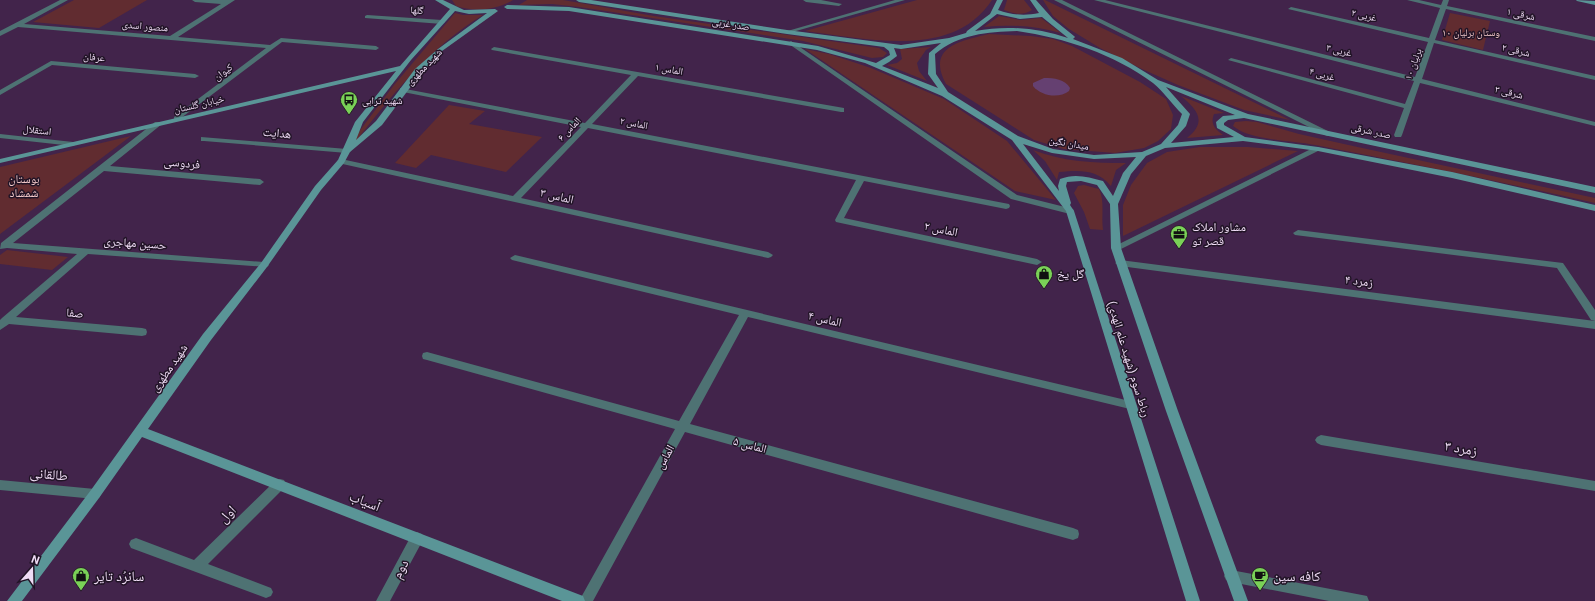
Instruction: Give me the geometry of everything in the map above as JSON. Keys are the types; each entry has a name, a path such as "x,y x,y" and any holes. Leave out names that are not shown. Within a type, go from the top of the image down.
{"main road":[{"path":"438,0 472,12 495,11 520,0"},
{"name":"صدر غربی","path":"579,0 786,32 901,47 949,40"},
{"path":"965,34 992,15 1000,0"},
{"path":"1033,0 1062,30 1082,43"},
{"path":"1579,0 1595,3"},
{"name":"شهید مطهری","path":"14,601 95,494 207,337 264,265 318,188 340,161 347,151 359,122 403,67 442,22 449,4"},
{"name":"صدر غربی","path":"507,7 569,9 818,48 875,66 945,94"},
{"name":"شهید مطهری","path":"347,151 379,123 418,71 440,50 495,11"},
{"path":"994,11 1006,15 1032,18 1045,14"},
{"name":"میدان نگین","path":"1017,29 1058,36 1082,43 1147,76 1170,94 1186,114 1182,126 1164,146 1143,154 1094,157 1078,156 1052,151 1015,138 945,94 932,74 931,57 935,49 949,40 965,34 989,30 1017,29"},
{"path":"875,66 894,56 892,50 886,45"},
{"name":"خیابان گلستان","path":"0,161 403,67"},
{"name":"صدر شرقی","path":"1147,76 1246,116 1595,190"},
{"path":"1243,139 1220,126 1220,122 1226,118 1246,116"},
{"name":"رباط سوم (شهید علم الهدی)","path":"1015,138 1070,211 1193,601"},
{"path":"1164,146 1243,139 1318,149 1452,175 1595,208"},
{"name":"رباط سوم (شهید علم الهدی)","path":"1143,154 1127,173 1114,204 1116,248 1120,263 1241,601"},
{"path":"1070,211 1062,186 1063,181 1070,178 1084,179 1100,183 1114,204"},
{"name":"آسیاب","path":"140,431 417,538 561,598 578,601"}],"street":[{"path":"0,34 65,0"},
{"path":"195,0 230,1"},
{"path":"806,0 839,4"},
{"path":"786,32 902,0"},
{"path":"1057,0 1330,134"},
{"path":"1097,0 1121,6 1128,0"},
{"name":"۱ شرقی","path":"1410,0 1445,4 1595,39"},
{"path":"172,38 230,1"},
{"name":"برلیان ۱۰","path":"1398,135 1445,4"},
{"name":"۳ غربی","path":"1121,6 1418,80"},
{"name":"۲ غربی","path":"1291,9 1432,41"},
{"name":"گلها","path":"367,17 442,22"},
{"name":"منصور اسدی","path":"16,25 273,47"},
{"name":"کیوان","path":"177,119 281,40 376,48"},
{"name":"۲ شرقی","path":"1432,41 1595,78"},
{"path":"791,43 1014,197 1070,211"},
{"name":"الماس ۱","path":"494,49 841,110"},
{"name":"۴ غربی","path":"1231,60 1409,107"},
{"name":"عرفان","path":"0,93 51,63 194,76"},
{"name":"الماس ۶","path":"515,198 637,73"},
{"name":"۳ شرقی","path":"1418,80 1595,124"},
{"name":"الماس ۲","path":"403,90 1006,206"},
{"path":"2,246 158,124"},
{"name":"استقلال","path":"0,136 73,144"},
{"name":"هدایت","path":"204,139 347,151"},
{"path":"1116,248 1318,149"},
{"name":"الماس ۳","path":"340,161 515,198 768,255"},
{"name":"فردوسی","path":"102,168 260,182"},
{"name":"الماس ۲","path":"860,178 839,220 1037,262"},
{"path":"1298,233 1560,265 1595,318"},
{"name":"حسین مهاجری","path":"2,246 264,265"},
{"path":"3,323 85,252"},
{"name":"الماس ۴","path":"515,258 1130,405"},
{"name":"زمرد ۴","path":"1120,263 1595,325"},
{"name":"الماس","path":"586,601 745,313"},
{"name":"صفا","path":"3,323 142,332"},
{"name":"الماس ۵","path":"427,356 1073,534"},
{"name":"زمرد ۳","path":"1321,440 1595,486"},
{"name":"اول","path":"197,566 280,484"},
{"name":"طالقانی","path":"0,485 95,494"},
{"name":"دوم","path":"383,601 417,538"},
{"path":"136,544 266,592"},
{"path":"1231,576 1362,601"}],"green space":[{"path":"74,0 147,0 99,28 33,22"},
{"path":"452,0 513,0 492,8 470,9 456,6"},
{"path":"527,0 563,0 654,16 879,48 887,53 883,57 872,58 803,41 579,7 552,4 519,5"},
{"path":"917,0 992,0 975,19 954,32 931,38 906,41 880,40 805,31"},
{"path":"1007,0 1024,0 1032,10 1018,14 1004,10"},
{"path":"1043,0 1290,120 1244,110 1178,85 1142,69 1100,48 1069,29 1053,16"},
{"path":"455,13 463,15 483,15 445,42 428,58 397,91 353,145 349,145 394,85"},
{"name":"وستان برلیان ۱۰","path":"1450,13 1490,21 1483,50 1442,40"},
{"path":"999,16 1020,20 1041,18 1061,33 1022,26 984,27"},
{"path":"989,34 1031,36 1053,39 1072,46 1140,82 1166,99 1173,115 1171,129 1158,141 1144,148 1115,153 1064,149 1034,140 946,84 941,72 940,62 943,54 957,43"},
{"path":"931,47 926,50 917,63 919,71 927,81 887,65 897,63 902,59 900,49"},
{"path":"805,49 829,54 871,68 944,99 1007,141 1056,200 1015,191"},
{"path":"1181,96 1224,113 1214,114 1213,118 1213,123 1223,135 1187,138 1197,127 1199,121 1198,116 1192,106"},
{"path":"449,105 485,111 469,124 542,137 506,172 431,155 416,168 395,163"},
{"path":"1235,122 1257,122 1299,134 1595,198 1595,203 1306,143 1250,135 1233,126"},
{"name":"بوستان شمشاد","path":"131,136 0,234 0,167"},
{"path":"1200,147 1248,147 1298,151 1123,236 1123,205 1131,185 1147,163 1167,152"},
{"path":"1033,150 1056,157 1079,161 1126,163 1116,170 1111,186 1100,176 1081,171 1059,172 1057,180 1045,161"},
{"path":"1084,185 1099,189 1102,204 1103,230 1090,229 1084,212 1074,193 1078,186"},
{"path":"7,250 68,257 52,270 0,264 0,255"}],"shaded area":[{"path":"1044,78 1062,81 1068,85 1070,88 1069,91 1055,96 1041,92 1033,86 1033,83"}],"place":[{"name":"شهید ترابی","path":"349,115"},
{"name":"مشاور املاک قصر تو","path":"1179,249"},
{"name":"گل یخ","path":"1044,289"},
{"name":"سانرُد تایر","path":"81,591"},
{"name":"کافه سین","path":"1260,591"}]}
